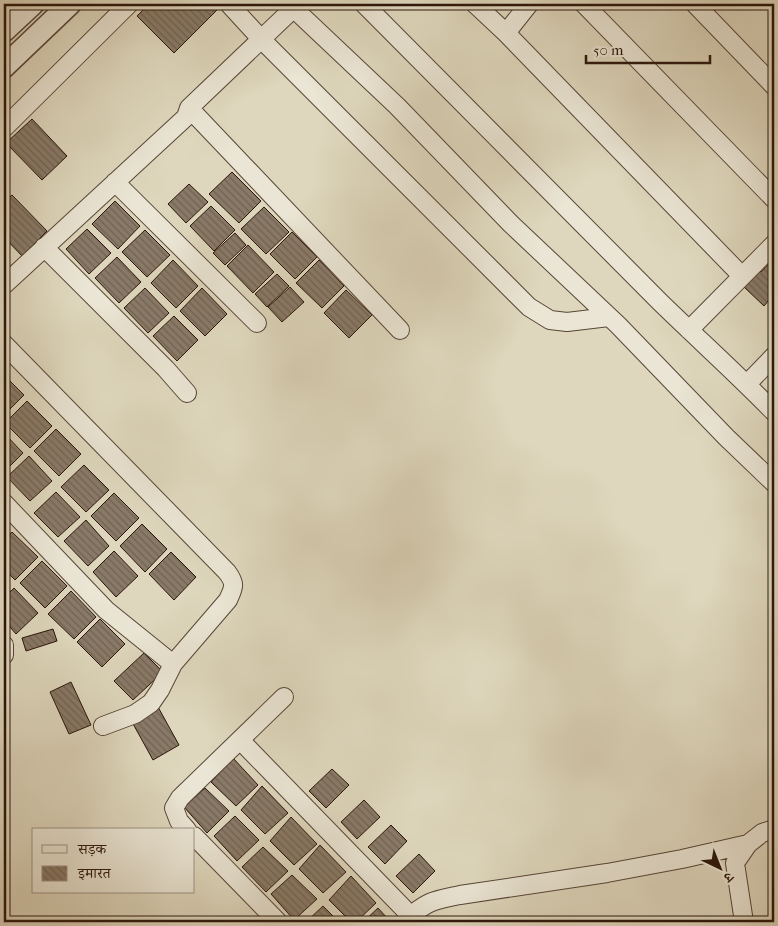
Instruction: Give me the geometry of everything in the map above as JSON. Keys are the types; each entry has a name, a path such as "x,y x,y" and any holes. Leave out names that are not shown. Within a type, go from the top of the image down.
{"street":[{"path":"4,31 33,4"},
{"path":"4,67 70,4"},
{"path":"7,117 129,4"},
{"path":"229,4 262,40 529,307 550,320 567,322 609,317"},
{"path":"364,4 541,183 774,412"},
{"path":"475,4 506,33 742,276"},
{"path":"506,33 529,4"},
{"path":"584,4 774,199"},
{"path":"695,4 774,86"},
{"path":"4,285 186,117 190,108 262,40 294,5 398,106 511,224 609,317 774,483"},
{"path":"190,108 400,330"},
{"path":"115,182 257,323"},
{"path":"689,330 774,244"},
{"path":"44,248 166,369 187,393"},
{"path":"4,344 232,579 234,588 228,600 173,664 160,690 150,703 135,714 103,726"},
{"path":"747,384 774,356"},
{"path":"4,503 106,610 173,664"},
{"path":"4,646 4,655"},
{"path":"185,828 179,821 174,808 180,798 284,697"},
{"path":"240,740 408,919 427,903 437,899 607,873 748,844"},
{"path":"744,922 735,863 748,844 762,832 774,829"},
{"path":"195,837 278,922"}],"building":[{"path":"149,4 222,5 174,53 137,16"},
{"path":"32,119 67,156 42,180 6,143"},
{"path":"232,172 261,201 239,223 209,194"},
{"path":"189,184 208,202 186,223 168,204"},
{"path":"12,195 47,231 22,256 4,237 4,202"},
{"path":"115,201 140,226 118,249 92,224"},
{"path":"211,206 235,230 214,251 190,226"},
{"path":"264,207 289,232 266,254 241,229"},
{"path":"87,229 111,253 89,274 66,249"},
{"path":"145,230 170,255 147,277 122,252"},
{"path":"292,232 317,257 295,279 270,254"},
{"path":"235,233 246,245 225,265 213,253"},
{"path":"248,245 274,272 253,293 227,266"},
{"path":"117,257 141,282 119,303 95,278"},
{"path":"774,258 774,294 764,306 743,286 759,269 761,272"},
{"path":"173,260 198,286 176,308 151,283"},
{"path":"319,260 344,286 322,308 296,283"},
{"path":"277,274 289,286 267,307 255,294"},
{"path":"290,287 304,302 282,322 268,307"},
{"path":"145,288 169,313 148,333 124,308"},
{"path":"202,288 227,314 205,336 180,311"},
{"path":"346,290 372,315 349,338 324,313"},
{"path":"174,316 198,340 177,361 153,336"},
{"path":"4,375 24,395 4,415"},
{"path":"27,401 52,426 30,448 5,423"},
{"path":"56,429 81,454 59,476 34,451"},
{"path":"4,433 23,453 4,472"},
{"path":"29,456 52,481 30,501 7,477"},
{"path":"84,465 109,490 86,512 61,487"},
{"path":"56,492 80,517 58,537 34,513"},
{"path":"114,493 139,518 116,541 91,516"},
{"path":"86,520 109,546 88,566 64,541"},
{"path":"142,524 167,549 145,572 120,546"},
{"path":"12,532 38,557 15,580 4,569 4,541"},
{"path":"114,551 138,576 116,597 93,572"},
{"path":"171,552 196,577 174,600 149,574"},
{"path":"42,561 67,586 45,608 20,583"},
{"path":"14,588 38,613 16,634 4,620 4,598"},
{"path":"71,591 96,617 74,639 48,614"},
{"path":"100,619 125,644 102,667 77,642"},
{"path":"53,629 57,641 26,651 22,638"},
{"path":"144,653 163,672 133,700 114,681"},
{"path":"71,682 91,725 69,734 50,692"},
{"path":"158,707 179,745 153,760 132,722"},
{"path":"233,758 258,785 236,806 211,782"},
{"path":"332,769 349,785 326,808 309,791"},
{"path":"262,786 288,813 265,834 241,810"},
{"path":"205,788 229,811 207,833 184,807"},
{"path":"364,800 380,817 357,839 341,822"},
{"path":"235,816 259,840 237,861 214,836"},
{"path":"291,817 317,844 294,865 270,841"},
{"path":"391,825 407,841 385,864 368,847"},
{"path":"320,845 346,872 323,893 299,869"},
{"path":"263,847 288,871 266,892 242,867"},
{"path":"419,854 435,871 413,893 396,876"},
{"path":"292,875 317,899 294,920 271,894"},
{"path":"351,876 376,903 356,922 351,922 329,900"},
{"path":"323,906 339,922 306,922"},
{"path":"378,908 389,920 387,922 363,922"}]}
